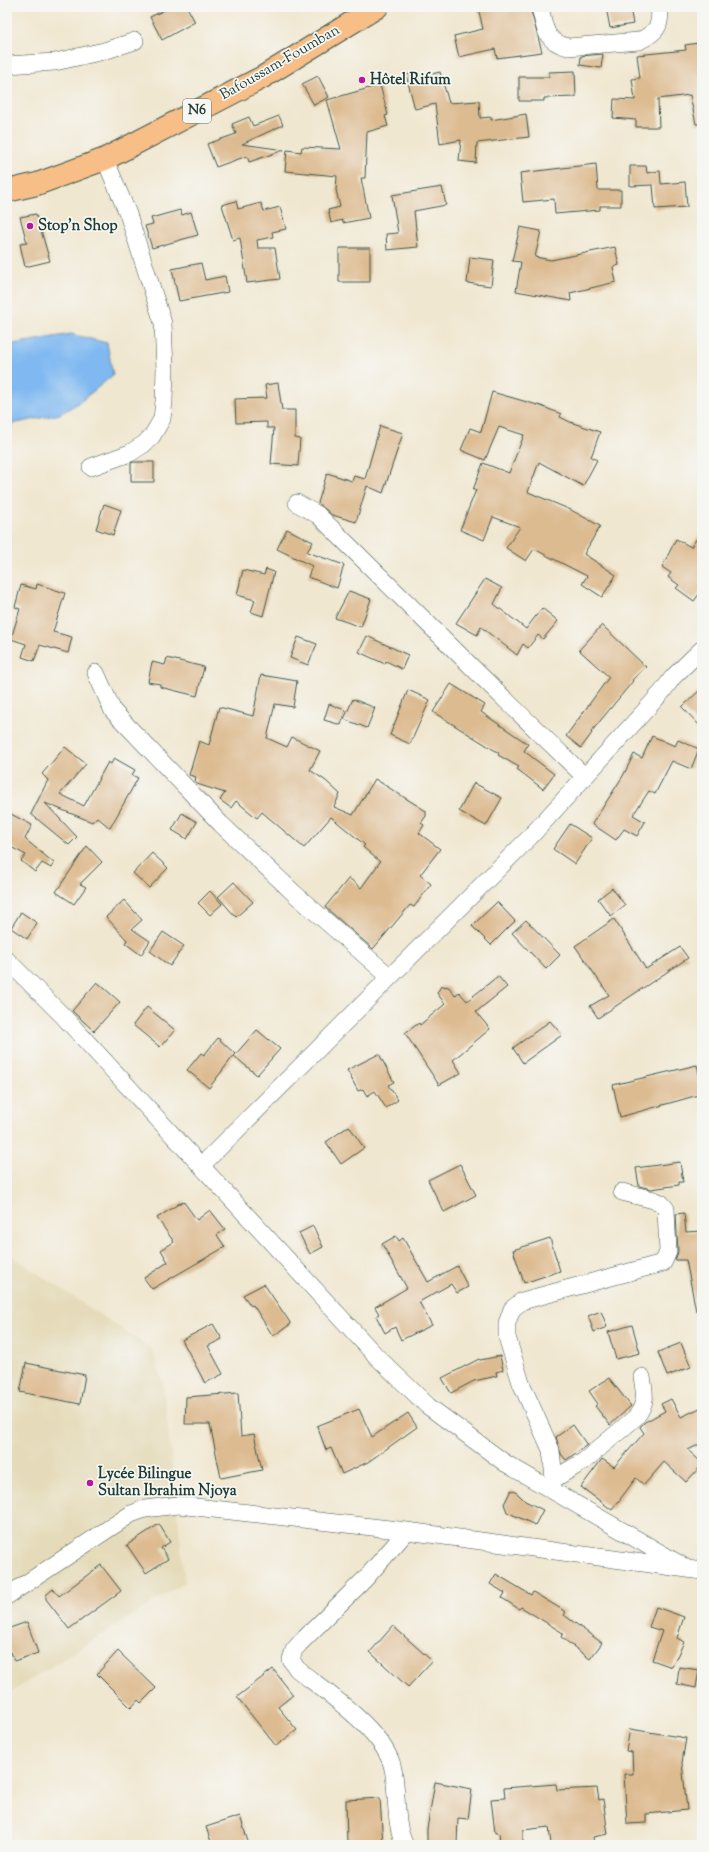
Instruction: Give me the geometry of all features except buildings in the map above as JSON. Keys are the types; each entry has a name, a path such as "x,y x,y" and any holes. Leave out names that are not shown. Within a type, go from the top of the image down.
{"highway":[{"name":"Bafoussam-Foumban","path":"7,191 37,184 105,159 263,77 377,7"}],"street":[{"path":"540,7 549,38 556,44 568,47 640,41 650,36 657,29 661,17 659,7"},
{"path":"7,65 55,62 104,51 135,41"},
{"path":"91,467 130,453 144,444 152,436 162,419 164,395 165,369 163,323 128,214 105,159"},
{"path":"297,503 318,515 484,679 585,776"},
{"path":"202,1165 529,838 662,692 673,677 702,649"},
{"path":"96,673 113,711 221,824 296,895 390,977"},
{"path":"7,960 63,1016 202,1165 377,1357 428,1406 506,1463 553,1485 695,1570"},
{"path":"553,1485 550,1450 520,1383 507,1336 507,1322 512,1309 522,1302 663,1263 668,1252 666,1209 661,1203 654,1200 622,1192"},
{"path":"553,1485 636,1417 642,1409 646,1399 642,1377"},
{"path":"7,1596 131,1514 145,1509 178,1505 407,1531 695,1570"},
{"path":"405,1845 400,1829 391,1758 378,1738 297,1669 292,1660 294,1650 300,1643 365,1579 407,1531"}],"shaded area":[{"name":"Lycée Bilingue Sultan Ibrahim Njoya","path":"7,1253 152,1349 163,1384 185,1582 7,1695"}],"water":[{"path":"71,334 107,343 113,375 80,402 60,414 7,425 7,345"}],"place":[{"name":"Hôtel Rifum","path":"362,80"},
{"name":"Stop'n Shop","path":"30,226"},
{"name":"Lycée Bilingue Sultan Ibrahim Njoya","path":"90,1483"}]}
